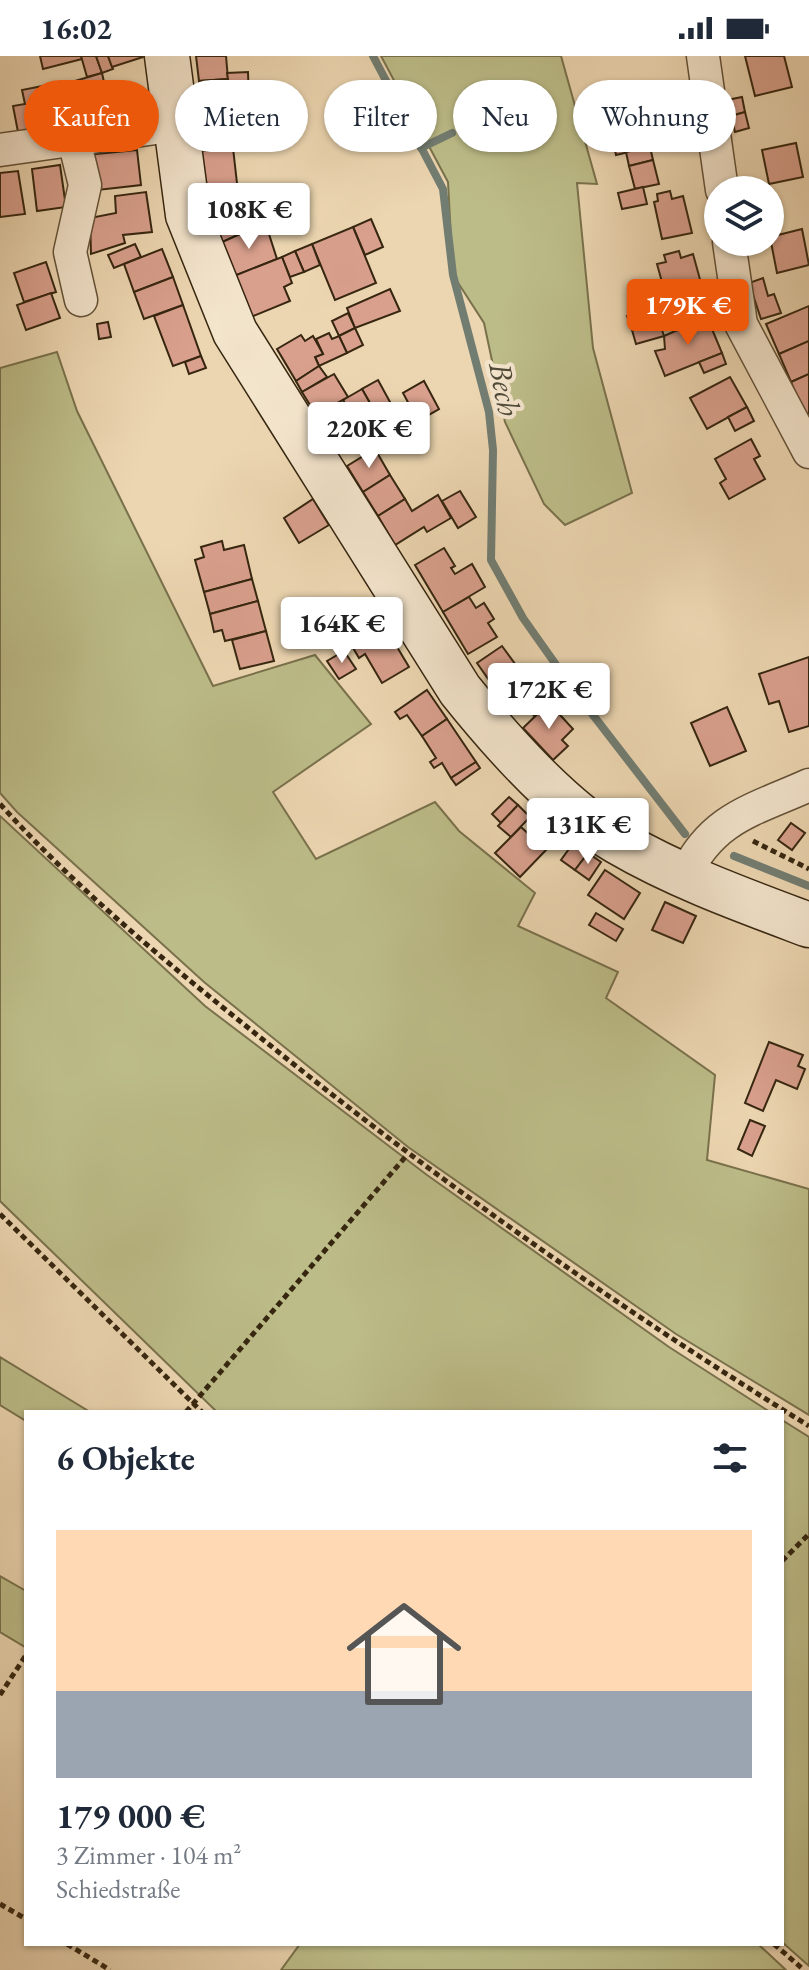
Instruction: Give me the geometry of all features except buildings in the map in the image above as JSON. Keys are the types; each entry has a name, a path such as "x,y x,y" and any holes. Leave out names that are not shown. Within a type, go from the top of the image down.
{"main road":[{"path":"167,56 175,111"},
{"path":"180,152 188,215 235,332 460,690 502,742 556,793 616,841 685,875 809,925"}],"street":[{"path":"703,56 720,176"},
{"path":"0,150 24,147"},
{"path":"77,152 85,185 70,252 81,300"},
{"path":"731,256 741,324 809,452"},
{"path":"685,875 695,854 722,824 809,785"}],"path":[{"path":"0,804 166,962 407,1155 676,1344 783,1410"},
{"path":"722,824 809,869"},
{"path":"187,1410 407,1155"},
{"path":"0,1214 200,1410"},
{"path":"784,1411 809,1426"},
{"path":"784,1559 809,1534"},
{"path":"0,1695 24,1658"},
{"path":"0,1904 24,1918"},
{"path":"70,1946 110,1970"},
{"path":"776,1946 804,1970"}],"green space":[{"path":"381,56 561,56 573,99 573,152 588,152 597,184 577,183 593,348 632,493 565,525 544,504 505,422 484,323 453,275 448,182 432,152 437,152 437,80 394,80"},
{"path":"57,352 77,411 213,686 315,655 371,724 273,792 316,859 435,802 459,831 535,893 518,926 618,972 606,998 715,1075 707,1160 809,1189 809,1415 676,1334 408,1147 204,982 0,793 0,368"},
{"path":"0,816 205,1006 427,1175 669,1347 767,1410 215,1410 0,1201"},
{"path":"0,1357 87,1410 24,1410 24,1420 0,1405"},
{"path":"784,1421 809,1437 809,1966 784,1944"},
{"path":"0,1576 24,1590 24,1646 0,1632"},
{"path":"299,1946 760,1946 786,1970 281,1970"}],"waterway":[{"name":"Bech","path":"373,56 443,189 453,275 489,412 493,450 491,560 523,618 576,693 685,834"},
{"path":"437,140 452,133"},
{"name":"Bech","path":"734,856 809,886"}]}
